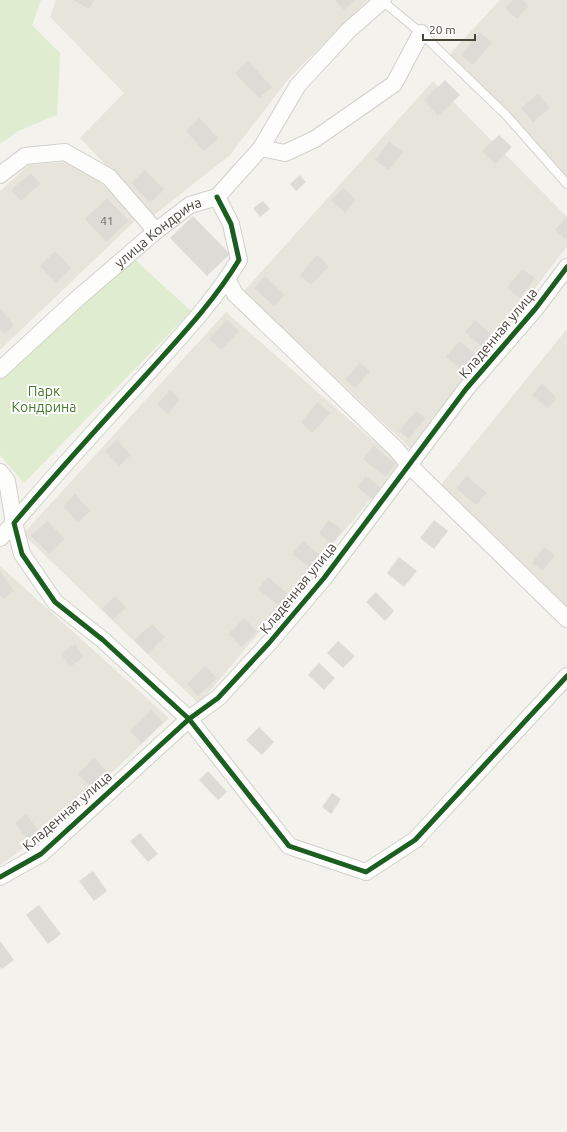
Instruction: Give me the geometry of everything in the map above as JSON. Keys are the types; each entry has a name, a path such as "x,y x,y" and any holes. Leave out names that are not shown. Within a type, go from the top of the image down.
{"street":[{"name":"улица Кондрина","path":"0,370 78,298 156,231 190,205 217,197 261,148 298,85 349,30 382,0"},
{"path":"261,148 285,153 315,139 394,84 421,33"},
{"path":"0,175 25,156 64,152 109,177 156,231"},
{"path":"0,538 197,318 227,279 239,260 230,224 217,197"},
{"name":"Кладенная улица","path":"0,877 41,854 189,719 218,698 268,644 324,578 466,389 536,308 567,267"},
{"path":"227,279 235,294 396,449 409,465 567,619"},
{"path":"0,472 7,481 14,523 22,554 55,602 103,640 189,719 289,846 366,872 415,840 567,676"}],"lane":[{"path":"382,0 421,33 506,115 567,184"}],"shaded area":[{"path":"56,0 368,0 289,78 230,155 154,215 80,138 124,93 50,17"},
{"path":"500,0 567,0 567,177 449,55"},
{"path":"433,81 567,217 567,246 412,450 244,291"},
{"path":"66,162 96,178 138,218 0,350 0,191 29,165"},
{"path":"226,312 400,464 199,704 23,534"},
{"path":"567,329 567,607 439,487"},
{"path":"0,566 169,718 59,823 0,865"}],"green space":[{"path":"0,0 41,0 32,25 60,53 57,115 18,131 0,144"},
{"name":"Парк Кондрина","path":"133,258 191,311 24,483 0,455 0,380"}],"building":[{"path":"73,0 94,0 89,9"},
{"path":"335,0 355,0 344,10"},
{"path":"513,0 523,0 529,6 517,19 505,8"},
{"path":"480,32 492,43 473,65 461,55"},
{"path":"248,61 272,87 259,98 235,73"},
{"path":"445,80 460,95 438,116 424,100"},
{"path":"538,94 550,108 533,122 521,108"},
{"path":"199,118 218,138 204,151 186,131"},
{"path":"499,135 512,147 495,164 482,151"},
{"path":"389,142 403,152 389,170 375,160"},
{"path":"145,170 164,190 150,203 131,183"},
{"path":"31,173 40,184 21,201 11,190"},
{"path":"300,175 306,182 296,191 290,184"},
{"path":"343,188 356,200 345,213 331,200"},
{"path":"107,198 129,221 106,242 85,219"},
{"path":"263,201 270,209 260,217 253,208"},
{"path":"193,216 230,254 207,276 170,238"},
{"path":"567,217 567,237 565,239 555,230"},
{"path":"55,251 71,268 56,283 40,266"},
{"path":"317,255 329,266 311,285 300,275"},
{"path":"522,269 535,278 520,298 507,288"},
{"path":"265,276 285,295 274,306 254,288"},
{"path":"0,308 14,325 4,334 0,329"},
{"path":"227,320 239,331 221,350 209,339"},
{"path":"475,320 492,335 482,347 465,332"},
{"path":"460,341 477,356 464,372 446,357"},
{"path":"360,363 370,371 355,388 345,379"},
{"path":"542,384 557,398 548,408 532,395"},
{"path":"170,390 180,399 168,414 157,404"},
{"path":"318,402 330,413 312,433 301,422"},
{"path":"416,411 425,418 409,439 399,431"},
{"path":"117,440 131,455 119,466 105,451"},
{"path":"374,446 395,464 385,477 363,459"},
{"path":"366,476 381,488 372,499 357,487"},
{"path":"467,476 487,493 476,505 456,488"},
{"path":"75,494 90,511 78,522 63,506"},
{"path":"329,520 342,531 331,544 319,533"},
{"path":"434,520 448,531 434,549 420,538"},
{"path":"47,521 65,539 49,554 31,536"},
{"path":"303,541 322,557 311,569 292,554"},
{"path":"544,547 555,555 543,571 532,563"},
{"path":"399,557 417,571 404,587 387,573"},
{"path":"0,571 14,591 3,599 0,594"},
{"path":"268,577 289,595 279,606 258,589"},
{"path":"376,592 394,611 385,621 366,602"},
{"path":"115,596 126,608 113,620 102,609"},
{"path":"244,618 257,631 242,647 228,634"},
{"path":"152,624 165,637 148,654 134,640"},
{"path":"338,641 355,656 343,668 327,653"},
{"path":"75,644 84,657 70,667 61,654"},
{"path":"319,663 335,678 324,690 308,675"},
{"path":"205,666 217,678 198,696 187,684"},
{"path":"151,710 163,722 142,743 130,731"},
{"path":"259,727 274,742 262,755 246,740"},
{"path":"94,758 110,775 94,790 78,774"},
{"path":"208,771 227,792 218,800 199,780"},
{"path":"332,793 341,799 331,814 322,807"},
{"path":"26,814 39,831 28,840 15,823"},
{"path":"140,833 158,854 148,862 130,841"},
{"path":"93,871 107,891 94,901 79,881"},
{"path":"39,905 61,934 48,944 26,915"},
{"path":"0,941 14,960 2,969 0,967"}],"cycle path":[{"path":"217,197 231,224 239,260 229,276 195,320 62,467 14,523 22,554 55,602 103,640 189,719 289,846 366,872 415,840 567,676"},
{"path":"0,877 41,854 189,719 218,698 269,643 324,578 466,389 536,308 567,267"}]}
